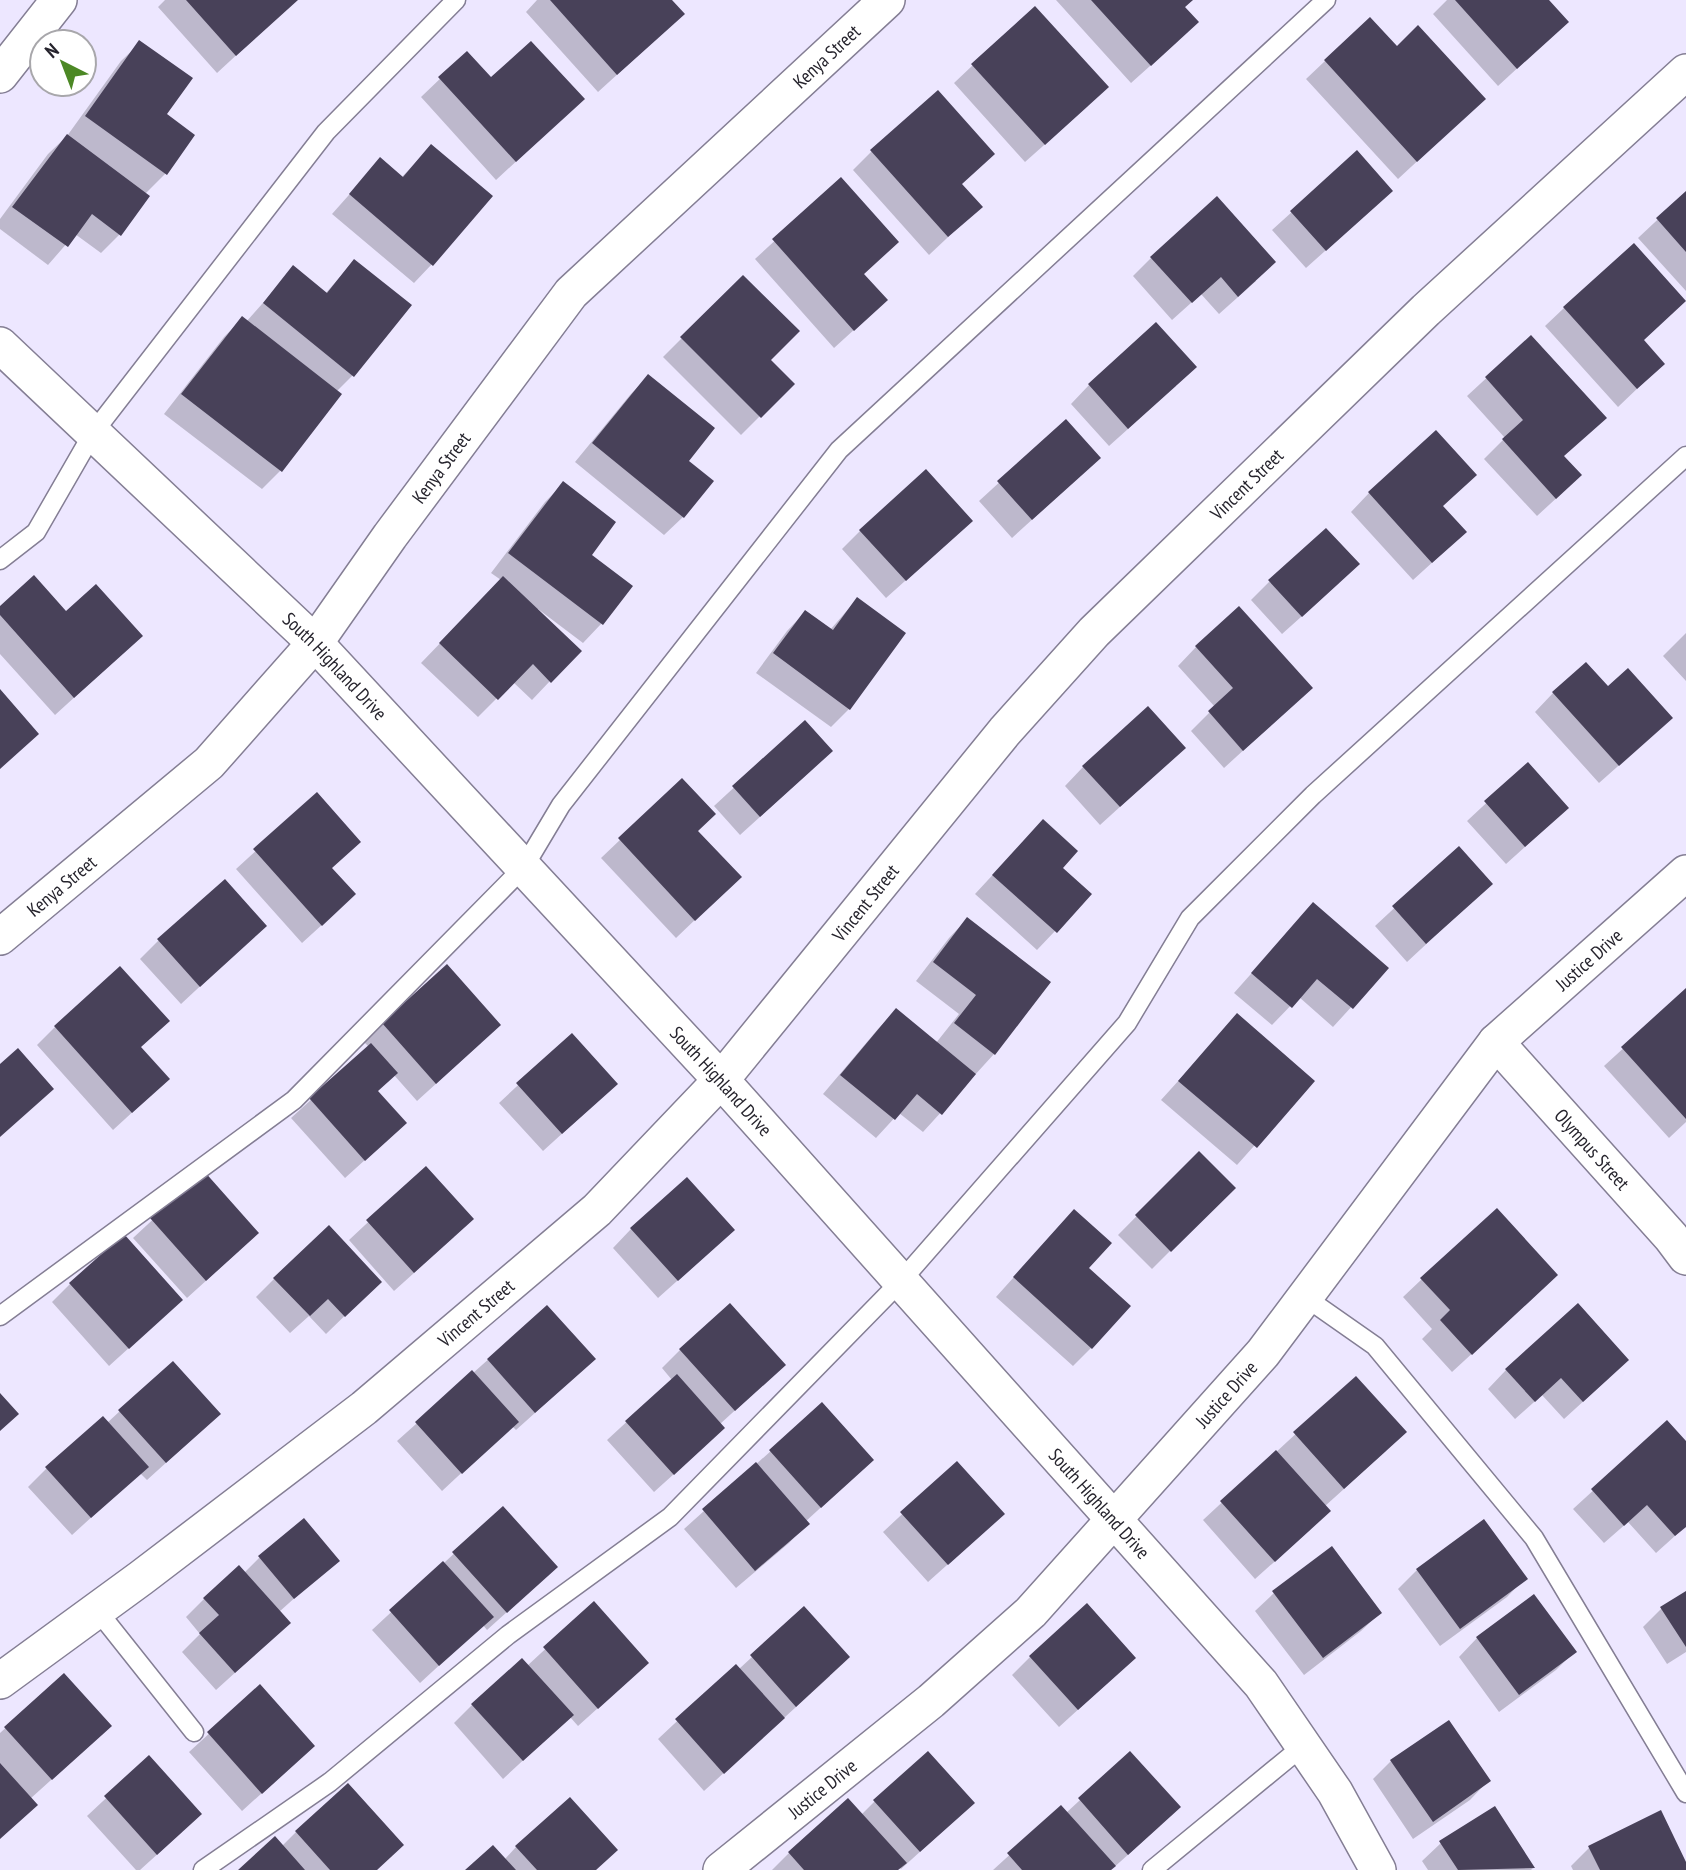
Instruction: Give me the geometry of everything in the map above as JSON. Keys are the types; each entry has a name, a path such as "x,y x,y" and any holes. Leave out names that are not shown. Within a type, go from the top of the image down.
{"street":[{"path":"0,75 59,0"},
{"name":"Kenya Street","path":"0,937 209,763 315,643 390,536 571,293 887,0"},
{"name":"Vincent Street","path":"0,1681 364,1408 597,1210 721,1080 1005,731 1094,632 1426,310 1686,72"},
{"name":"South Highland Drive","path":"0,345 315,643 721,1080 1261,1684 1335,1792 1378,1870"},
{"name":"Justice Drive","path":"721,1870 931,1701 1031,1612 1264,1353 1496,1042 1686,873"},
{"name":"Olympus Street","path":"1496,1042 1686,1257"}],"lane":[{"path":"0,560 36,532 93,433 326,132 456,0"},
{"path":"0,1316 294,1100 524,867 561,805 839,450 1326,0"},
{"path":"203,1870 330,1782 508,1636 670,1517 901,1281 1126,1023 1190,918 1313,795 1686,456"},
{"path":"1305,1297 1375,1346 1534,1538 1686,1793"},
{"path":"97,1610 194,1732"},
{"path":"1152,1870 1303,1746"}],"building":[{"path":"186,0 298,0 236,56"},
{"path":"550,0 672,0 685,14 617,75"},
{"path":"1091,0 1193,0 1185,7 1199,22 1151,66"},
{"path":"1455,0 1549,0 1569,22 1517,69"},
{"path":"1035,6 1109,87 1045,145 971,64"},
{"path":"1370,17 1397,46 1418,25 1486,99 1417,162 1324,60"},
{"path":"139,40 193,78 167,114 195,135 167,175 85,116"},
{"path":"531,41 585,99 516,162 438,77 467,51 491,77"},
{"path":"938,90 995,154 962,184 983,207 948,237 870,150"},
{"path":"67,134 150,196 121,236 92,214 68,247 12,207"},
{"path":"431,144 493,196 433,266 349,194 380,157 403,177"},
{"path":"1357,150 1393,191 1326,251 1290,211"},
{"path":"841,177 899,242 864,274 888,300 854,331 772,239"},
{"path":"1686,191 1686,252 1656,218"},
{"path":"1217,196 1276,262 1238,297 1221,277 1192,303 1150,257"},
{"path":"1634,243 1686,301 1644,340 1665,364 1637,389 1563,307"},
{"path":"354,259 412,305 354,377 263,303 293,265 327,293"},
{"path":"743,275 800,331 771,360 795,384 761,418 680,337"},
{"path":"242,316 342,394 282,472 181,394"},
{"path":"1156,322 1197,367 1128,429 1088,384"},
{"path":"1531,335 1607,418 1564,456 1582,475 1556,499 1502,439 1523,420 1485,377"},
{"path":"648,374 715,428 689,461 714,481 684,518 592,443"},
{"path":"1066,419 1101,458 1032,520 997,481"},
{"path":"1436,430 1477,475 1443,506 1467,532 1432,563 1368,492"},
{"path":"926,469 973,521 906,581 859,530"},
{"path":"563,481 616,522 592,555 633,586 603,625 508,553"},
{"path":"1326,528 1360,564 1302,617 1268,580"},
{"path":"34,575 66,611 96,584 143,636 74,698 0,615 0,606"},
{"path":"503,576 582,651 551,683 533,664 498,700 439,643"},
{"path":"857,597 906,633 850,710 773,653 805,610 833,630"},
{"path":"1239,606 1313,688 1243,751 1208,711 1233,688 1195,646"},
{"path":"1586,662 1608,686 1628,668 1673,718 1619,766 1552,692"},
{"path":"0,689 39,734 0,769"},
{"path":"1148,706 1186,748 1120,807 1082,766"},
{"path":"805,720 833,751 760,817 732,786"},
{"path":"1528,762 1569,808 1525,847 1484,801"},
{"path":"682,778 716,814 698,831 742,877 695,921 618,838"},
{"path":"317,792 361,842 332,868 356,894 322,926 253,849"},
{"path":"1043,819 1078,851 1063,868 1092,894 1057,933 992,875"},
{"path":"1459,846 1493,884 1426,944 1392,906"},
{"path":"225,879 267,926 200,987 157,939"},
{"path":"1313,902 1389,968 1353,1009 1317,979 1292,1008 1251,973"},
{"path":"967,917 1051,982 995,1055 954,1023 976,995 933,962"},
{"path":"447,964 501,1025 436,1084 382,1023"},
{"path":"120,966 170,1021 141,1047 170,1079 132,1113 54,1026"},
{"path":"1686,988 1686,1119 1621,1047"},
{"path":"896,1008 976,1074 942,1115 917,1094 895,1120 840,1075"},
{"path":"1237,1013 1315,1081 1257,1148 1178,1081"},
{"path":"572,1033 618,1084 562,1134 516,1083"},
{"path":"371,1043 398,1073 378,1091 407,1123 365,1161 309,1098"},
{"path":"18,1048 54,1089 0,1137 0,1064"},
{"path":"1199,1151 1236,1188 1171,1252 1135,1215"},
{"path":"426,1166 474,1219 414,1273 366,1220"},
{"path":"203,1170 259,1233 206,1281 150,1218"},
{"path":"687,1177 735,1230 678,1281 630,1228"},
{"path":"1497,1208 1558,1275 1472,1355 1440,1320 1450,1310 1420,1278"},
{"path":"1074,1209 1112,1243 1089,1268 1131,1306 1092,1349 1013,1277"},
{"path":"329,1225 382,1282 345,1317 328,1299 310,1316 273,1278"},
{"path":"124,1234 183,1300 129,1349 69,1283"},
{"path":"730,1303 786,1365 735,1411 679,1349"},
{"path":"1578,1303 1629,1360 1583,1402 1561,1378 1535,1402 1505,1369"},
{"path":"547,1305 596,1359 535,1413 487,1359"},
{"path":"173,1361 221,1414 166,1463 118,1410"},
{"path":"472,1370 519,1422 462,1474 415,1422"},
{"path":"677,1374 725,1428 674,1475 625,1421"},
{"path":"1356,1376 1407,1432 1344,1489 1293,1432"},
{"path":"0,1393 19,1414 0,1431"},
{"path":"822,1402 874,1460 821,1508 769,1450"},
{"path":"103,1416 149,1467 91,1518 45,1467"},
{"path":"1667,1420 1686,1441 1686,1527 1675,1536 1647,1505 1624,1526 1591,1489"},
{"path":"1276,1450 1331,1511 1275,1562 1220,1501"},
{"path":"957,1461 1005,1514 948,1565 900,1512"},
{"path":"756,1462 810,1524 755,1571 702,1509"},
{"path":"503,1506 558,1567 507,1613 452,1552"},
{"path":"304,1518 340,1561 294,1599 258,1556"},
{"path":"1484,1519 1528,1579 1460,1629 1416,1569"},
{"path":"1332,1546 1382,1613 1323,1658 1272,1591"},
{"path":"443,1561 494,1617 439,1666 389,1610"},
{"path":"239,1565 291,1623 235,1673 199,1633 219,1615 203,1598"},
{"path":"1686,1591 1686,1647 1660,1607"},
{"path":"1534,1594 1577,1652 1519,1695 1476,1637"},
{"path":"594,1601 649,1663 598,1709 543,1647"},
{"path":"1087,1603 1136,1658 1078,1710 1029,1656"},
{"path":"804,1606 850,1657 796,1707 750,1655"},
{"path":"522,1658 574,1715 523,1761 471,1704"},
{"path":"736,1664 785,1718 724,1774 675,1719"},
{"path":"64,1673 112,1726 52,1780 4,1727"},
{"path":"260,1684 315,1746 262,1794 207,1732"},
{"path":"1449,1720 1491,1781 1433,1822 1390,1760"},
{"path":"928,1751 975,1803 920,1852 873,1800"},
{"path":"1130,1751 1181,1807 1128,1855 1078,1798"},
{"path":"149,1755 202,1814 157,1855 104,1796"},
{"path":"0,1763 38,1805 0,1839"},
{"path":"348,1783 404,1845 377,1870 330,1870 295,1831"},
{"path":"570,1797 618,1850 596,1870 537,1870 515,1846"},
{"path":"848,1798 907,1863 898,1870 804,1870 788,1852"},
{"path":"1061,1805 1116,1866 1111,1870 1022,1870 1007,1853"},
{"path":"1495,1806 1535,1868 1458,1870 1439,1841"},
{"path":"1661,1810 1686,1862 1686,1870 1600,1870 1588,1846"},
{"path":"275,1836 305,1870 238,1870"},
{"path":"493,1845 516,1870 465,1870"}]}
